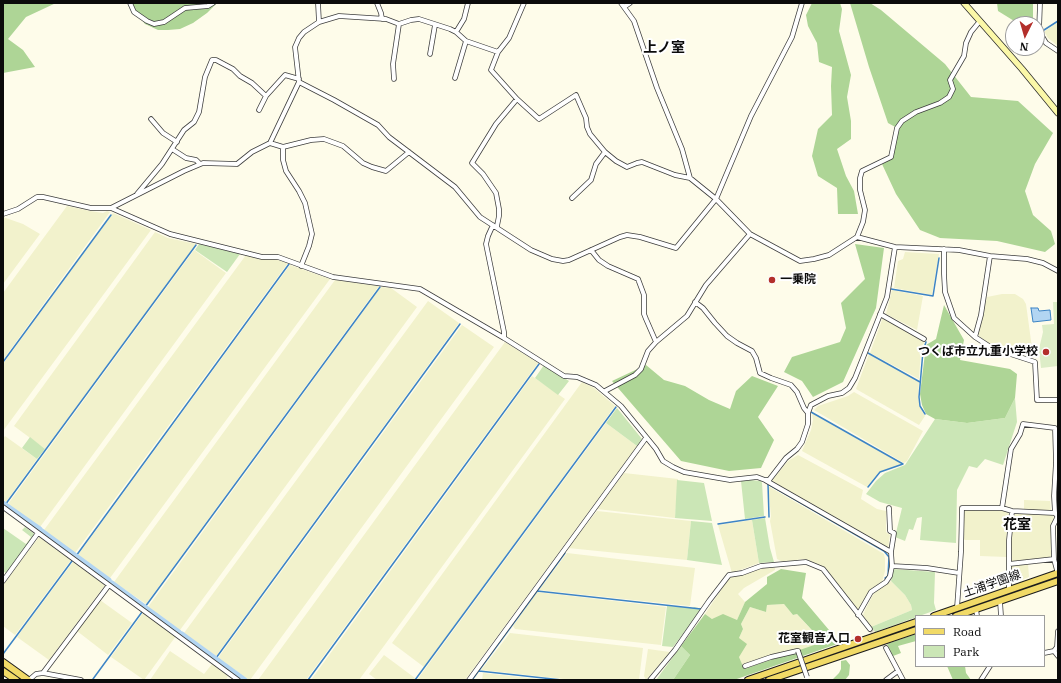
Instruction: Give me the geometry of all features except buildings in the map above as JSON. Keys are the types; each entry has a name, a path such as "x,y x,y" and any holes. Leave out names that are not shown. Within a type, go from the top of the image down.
{"main road":[{"path":"964,3 1058,114"},
{"name":"土浦学園線","path":"937,615 1058,574"},
{"name":"土浦学園線","path":"959,615 1058,581"},
{"path":"748,680 915,622"},
{"path":"770,680 915,630"},
{"path":"3,662 28,680"},
{"path":"3,670 16,680"}],"street":[{"path":"130,3 134,12 154,24 164,22 185,8 208,6 213,3"},
{"path":"318,3 319,22"},
{"path":"377,3 382,18"},
{"path":"456,32 464,19 468,3"},
{"path":"524,3 509,38 498,52 491,70 539,119 576,95 586,118 587,127 590,134 605,152 616,161 627,167 642,162 675,175 690,178 716,199 750,234 800,261 829,255 857,237 863,222 865,210 860,190 860,178 862,171 891,157 897,128 902,121 916,112 940,103 949,97 953,89 950,80 964,56 966,43 971,32 980,21"},
{"path":"630,3 622,5 634,21 657,88 682,149 690,178"},
{"path":"259,110 266,96 284,75 299,80 378,125 389,137 455,187 480,217 531,250 552,258 563,261 627,235 640,237 676,248 716,199 751,116 792,37 802,3"},
{"path":"1040,3 1039,31 1046,43 1058,51"},
{"path":"111,208 200,164 237,164 252,152 270,142 299,80 295,47 299,38 304,32 319,22 339,16 382,18 399,24 419,19 456,32 466,40 498,52"},
{"path":"394,79 393,64 399,24"},
{"path":"430,54 436,25"},
{"path":"455,78 466,40"},
{"path":"135,196 162,164 184,130 194,122 199,112 205,77 212,60 216,60 233,69 266,96"},
{"path":"504,338 486,244 488,236 495,226 499,209 496,194 483,174 472,163 496,124 518,99"},
{"path":"150,119 163,133 176,142"},
{"path":"270,142 283,147 311,140 324,139 343,146 363,163 372,168 386,171 409,152"},
{"path":"283,147 283,160 286,171 305,203 312,234 301,266"},
{"path":"172,149 186,158 196,160 200,164"},
{"path":"572,198 591,180 596,164 605,152"},
{"path":"3,214 18,209 37,197 91,208 111,208 170,234 262,256 278,257 333,278 420,289 504,338 564,376 583,379 596,385 621,406 646,438 656,448 663,461 673,467 684,472 730,480 757,477 765,480 891,552"},
{"path":"605,392 635,375 641,369 648,351 656,342 688,316 706,285 750,234"},
{"path":"857,237 896,247 944,249 990,256 1027,259 1043,263 1058,271"},
{"path":"765,480 769,480 786,458 797,449 802,442 808,424 808,413 811,405 828,396 842,393 849,388 855,378 887,297 896,247"},
{"path":"944,249 944,274 948,301 954,318 975,337 992,348 1035,362 1038,400 1058,400"},
{"path":"591,250 598,260 638,279 644,295 644,314 656,342"},
{"path":"975,337 986,294 990,256"},
{"path":"696,302 727,336 737,344 752,351 756,358 760,373 790,385 797,392 804,408 808,413"},
{"path":"880,314 924,339"},
{"path":"1002,508 1011,449 1020,434 1023,424 1055,428 1056,462 1054,496 1057,515 1053,526 1054,559 1058,574"},
{"path":"469,680 646,438"},
{"path":"3,507 238,680"},
{"path":"858,615 871,592 886,582 890,576 892,566 891,552 894,533 890,531 889,508"},
{"path":"957,608 962,508 1002,508 1012,511 1057,515"},
{"path":"1009,590 1009,540 1012,511"},
{"path":"3,581 38,533"},
{"path":"1009,564 1054,559"},
{"path":"650,680 675,650 729,575 742,573 761,566 806,562 823,569 870,629"},
{"path":"892,566 927,568 959,573"},
{"path":"43,673 109,585"},
{"path":"1000,601 1001,615"},
{"path":"976,609 978,615"},
{"path":"1058,631 1056,649 1058,656"},
{"path":"849,645 851,652"},
{"path":"886,648 903,680"},
{"path":"1045,653 1056,649"},
{"path":"745,666 771,657 798,651 808,679"},
{"path":"981,680 989,667"},
{"path":"886,680 898,671"},
{"path":"28,680 36,674 43,673 81,680"}],"green space":[{"path":"3,3 56,3 26,17 8,39 23,50 35,67 3,73"},
{"path":"131,3 217,3 207,13 193,23 180,29 158,30 145,24"},
{"path":"812,3 840,3 842,9 839,31 851,75 847,97 851,121 851,139 837,149 846,176 854,191 858,214 838,214 837,188 818,176 812,156 818,129 832,115 832,67 819,62 817,43 808,26 806,15"},
{"path":"850,3 870,3 881,10 945,64 971,97 1018,101 1053,133 1035,164 1025,191 1033,215 1051,231 1055,244 1045,252 997,241 940,238 920,230 896,194 882,164 891,157 897,128 888,123 869,67"},
{"path":"997,3 1033,3 1033,16 1006,16 998,11"},
{"path":"1058,22 1058,46 1048,38 1045,31"},
{"path":"67,206 103,213 107,211 110,212 3,360 3,293"},
{"path":"113,213 151,230 3,431 3,364"},
{"path":"3,217 23,224 40,234 3,284"},
{"path":"155,232 168,238 196,244 45,449 14,426"},
{"path":"199,244 240,254 227,272 195,250"},
{"path":"855,244 884,248 876,308 843,382 813,397 802,381 784,372 792,357 840,342 846,328 841,303 865,279"},
{"path":"194,250 226,273 40,527 8,504"},
{"path":"905,252 939,254 932,295 894,288 898,261 903,259"},
{"path":"246,255 260,259 278,260 288,263 75,553 44,530"},
{"path":"290,265 330,279 110,578 78,555"},
{"path":"335,280 379,286 146,604 114,582"},
{"path":"381,287 391,288 417,307 180,630 148,607"},
{"path":"892,290 923,296 917,330 886,314"},
{"path":"1002,294 1015,294 1023,299 1026,304 1032,348 1006,350 993,346 978,334 987,297"},
{"path":"428,301 459,323 216,656 184,633"},
{"path":"1053,302 1058,302 1058,366 1041,368 1039,349 1043,332 1042,325 1054,324"},
{"path":"944,305 964,340 960,360 1010,369 1017,374 1015,398 1005,418 967,423 935,419 926,414 922,405 920,394 926,345 936,339"},
{"path":"883,317 925,341 921,349 919,379 870,353"},
{"path":"462,325 494,347 249,680 218,658"},
{"path":"505,342 538,363 306,680 258,680"},
{"path":"869,354 919,382 918,397 920,407 925,416 919,425 856,389"},
{"path":"544,365 569,381 558,395 535,378"},
{"path":"646,365 664,380 685,386 709,400 730,409 736,391 752,376 778,386 758,417 774,440 761,468 729,471 681,461 612,381"},
{"path":"532,376 565,399 359,680 311,680"},
{"path":"582,382 594,388 615,406 424,667 392,643"},
{"path":"854,392 923,431 907,461 904,463 814,410 818,406 848,396"},
{"path":"1015,398 1017,422 1003,465 985,459 977,468 969,466 957,490 956,543 920,540 922,517 917,518 913,530 909,529 905,541 895,537 902,508 880,502 866,494 876,481 885,473 905,465 935,419 967,423 1005,418"},
{"path":"617,408 642,439 637,446 606,423"},
{"path":"812,413 902,464 879,472 867,487 802,451 811,430 813,420"},
{"path":"606,423 637,446 465,680 417,680"},
{"path":"5,436 37,459 6,502 3,499 3,439"},
{"path":"30,437 45,449 37,459 22,448"},
{"path":"798,455 863,490 861,499 877,509 886,511 886,532 890,535 888,548 771,482 788,461"},
{"path":"624,473 678,479 675,518 597,509"},
{"path":"677,480 704,483 712,521 675,518"},
{"path":"741,481 761,481 762,483 764,516 745,519"},
{"path":"768,486 884,554 885,571 882,582 869,594 859,609 856,608 825,568 803,559 783,562 777,559 770,521 771,516"},
{"path":"1024,500 1050,501 1051,511 1024,510"},
{"path":"964,510 1009,511 1006,541 1007,557 980,556 980,540 964,540"},
{"path":"597,511 691,521 687,560 568,548"},
{"path":"1014,513 1052,515 1054,518 1052,526 1051,558 1012,562 1011,542"},
{"path":"765,518 774,562 759,563 752,520"},
{"path":"752,520 759,563 732,573 718,525"},
{"path":"691,521 712,523 722,565 687,560"},
{"path":"25,527 36,535 7,574 3,571 3,528 26,544 31,537 22,530"},
{"path":"39,537 71,560 15,635 3,626 3,585"},
{"path":"567,553 695,568 690,606 539,590"},
{"path":"73,562 105,585 49,660 17,637"},
{"path":"1028,564 1029,577 1011,584 1011,566"},
{"path":"763,568 775,568 775,570 744,588 738,594 745,602 737,620 712,619 705,614 729,578"},
{"path":"781,569 806,573 802,598 840,643 734,680 673,680 690,655 681,646 705,614 712,619 723,614 737,620 745,602 767,584 767,577","holes":["784,604 793,615 797,614 823,642 744,669 739,657 747,644 739,638 743,629 741,624 750,607 766,612 767,605"]},
{"path":"893,569 935,572 934,603 936,610 922,615 915,615 915,618 875,632 871,627 912,610 911,605 905,595 891,581"},
{"path":"891,581 905,595 911,605 912,610 871,627 863,615 866,608 874,593"},
{"path":"537,592 666,607 661,645 515,629 513,626"},
{"path":"100,600 132,623 108,655 77,631"},
{"path":"784,604 793,615 797,614 823,643 743,669 739,657 739,638 743,629 741,624 750,607 766,612 767,605"},
{"path":"667,606 694,607 702,609 673,647 662,646"},
{"path":"143,613 176,636 144,680 111,657"},
{"path":"510,633 643,648 639,680 573,680 481,670"},
{"path":"915,634 915,641 898,646 901,653 893,656 887,644"},
{"path":"681,646 690,655 673,680 656,680"},
{"path":"648,649 670,652 646,680 644,676"},
{"path":"170,651 204,674 212,664 228,676 226,680 150,680"},
{"path":"384,655 415,678 414,680 377,680 369,674"},
{"path":"846,660 850,665 849,675 845,680 834,680 833,679 841,669 841,661"},
{"path":"947,667 965,667 966,673 971,680 953,680"},
{"path":"483,673 548,680 482,680"}],"water":[{"path":"1031,308 1038,308 1039,311 1050,310 1051,320 1033,322"}],"waterway":[{"path":"1045,29 1058,21"},
{"path":"3,362 111,215"},
{"path":"5,505 196,245"},
{"path":"891,289 933,296 939,258"},
{"path":"76,556 289,264"},
{"path":"145,607 380,287"},
{"path":"216,658 460,324"},
{"path":"925,414 920,406 919,397 923,351 926,342"},
{"path":"868,353 920,382"},
{"path":"308,680 539,364"},
{"path":"415,680 616,407"},
{"path":"811,412 903,464 880,472 868,487"},
{"path":"769,517 768,484 884,551 889,557 888,576 885,578"},
{"path":"3,503 40,529"},
{"path":"718,524 765,517"},
{"path":"42,531 109,580"},
{"path":"472,680 565,553"},
{"path":"3,654 72,561"},
{"path":"112,583 179,632"},
{"path":"537,591 701,609"},
{"path":"93,679 142,612"},
{"path":"182,634 245,680"},
{"path":"479,671 562,680"}],"tunnel":[{"path":"870,629 886,648"}],"place":[{"name":"一乗院","path":"772,280"},
{"name":"つくば市立九重小学校","path":"1046,352"},
{"name":"花室観音入口","path":"858,639"}],"district":[{"name":"上ノ室","path":"664,48"},
{"name":"花室","path":"1017,525"}]}
